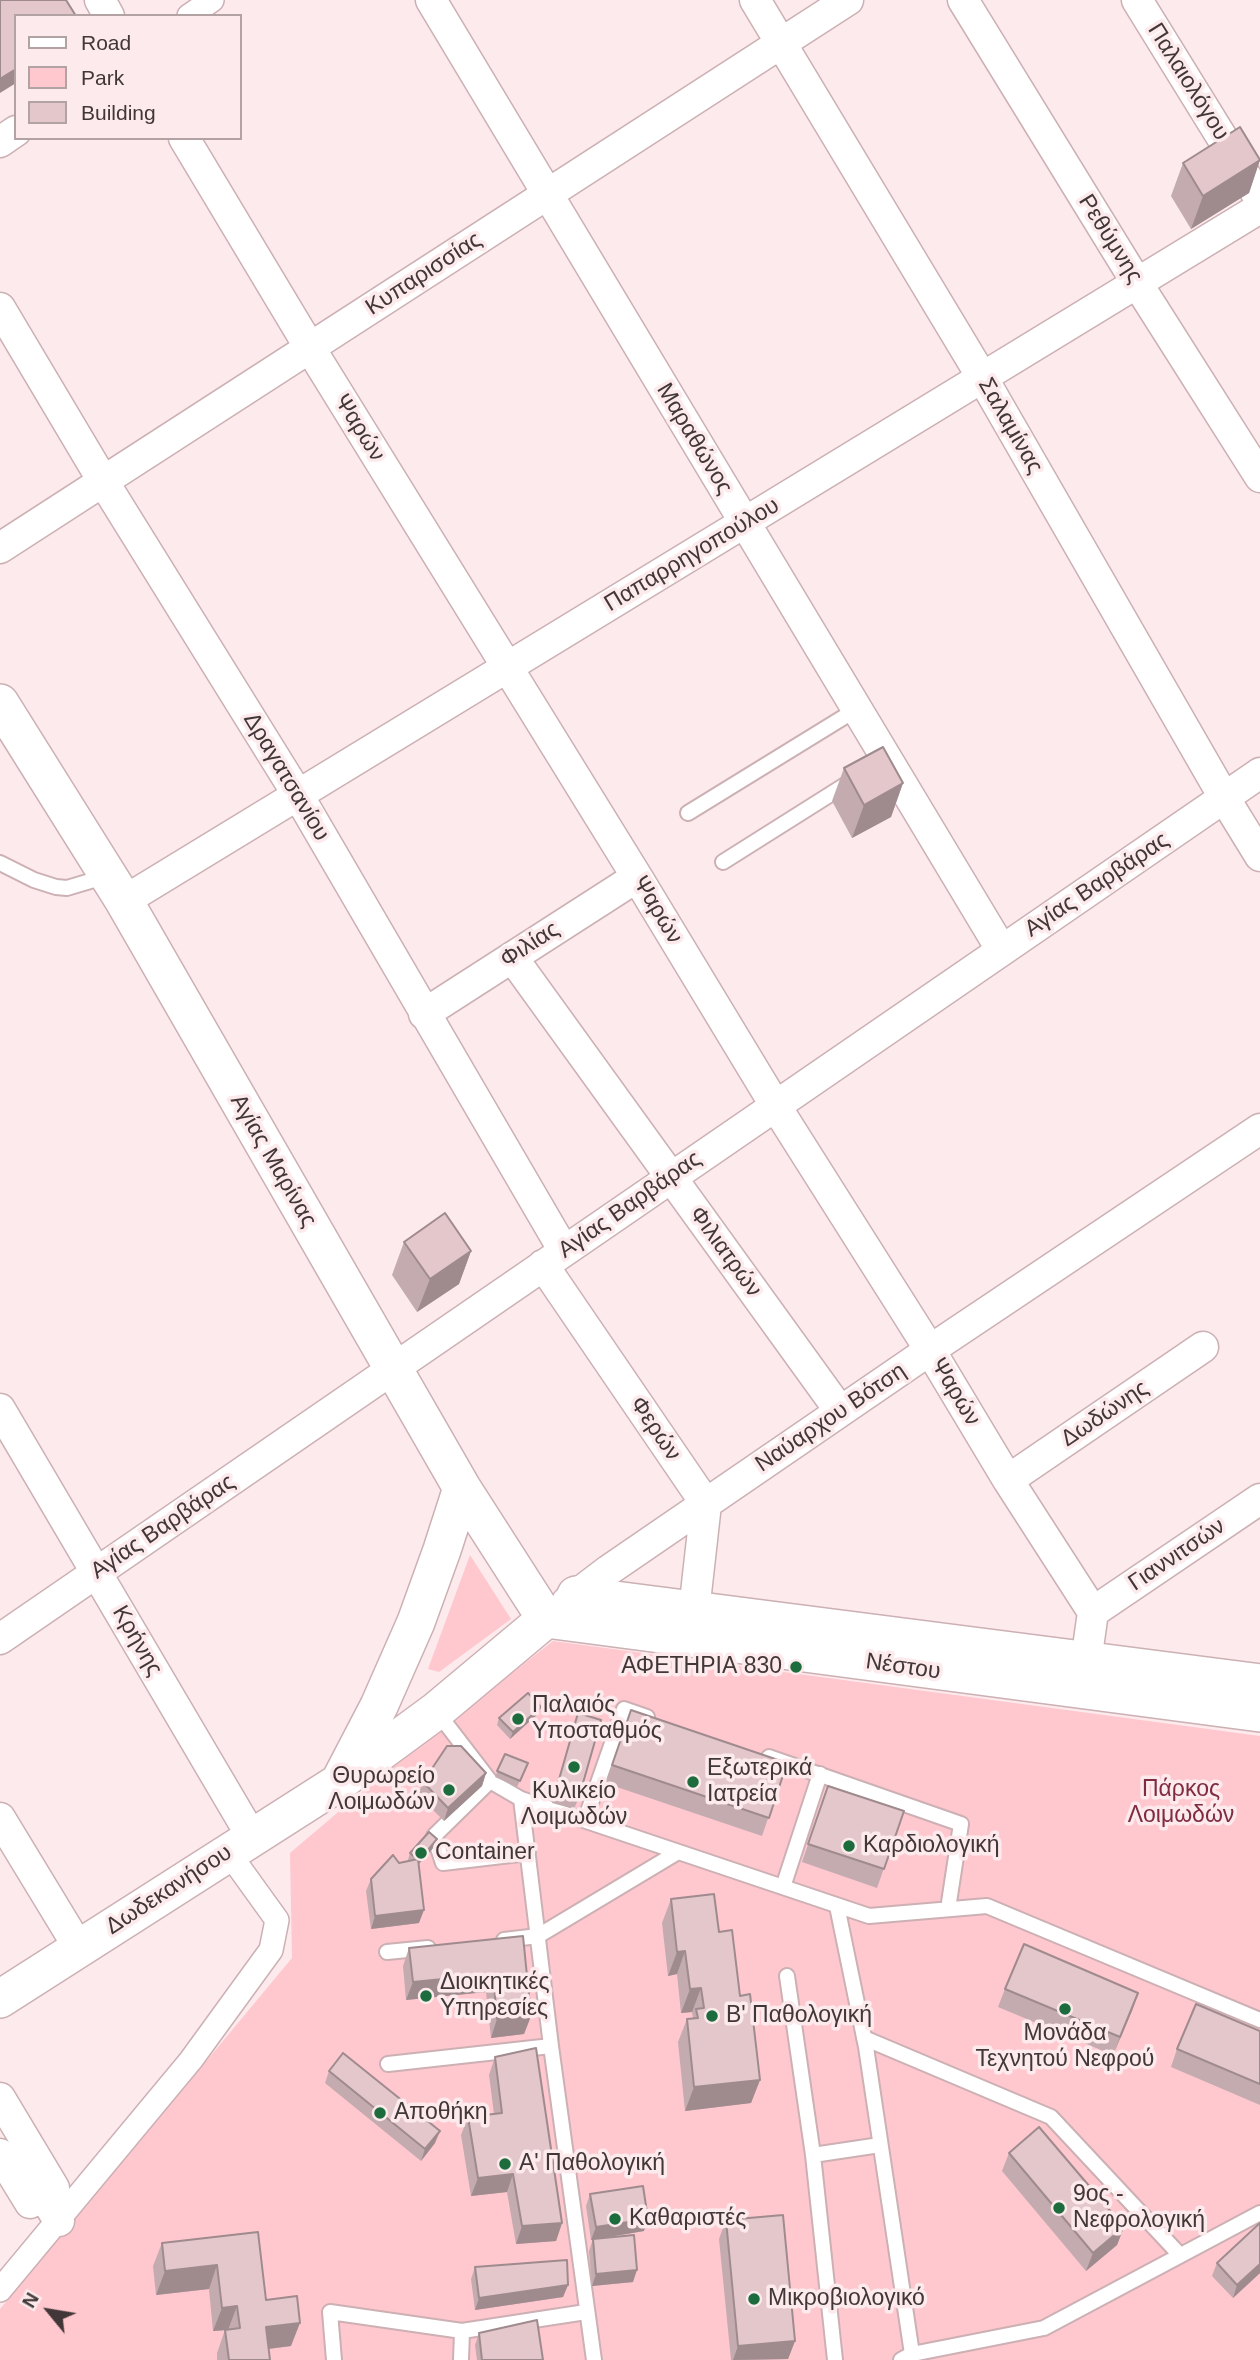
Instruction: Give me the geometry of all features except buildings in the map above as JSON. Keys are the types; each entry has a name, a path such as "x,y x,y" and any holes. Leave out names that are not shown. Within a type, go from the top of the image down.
{"street":[{"path":"192,14 212,0"},
{"name":"Μαραθώνος","path":"431,0 857,709 875,766 1001,949"},
{"name":"Σαλαμίνας","path":"755,0 982,377 1260,856"},
{"name":"Κυπαρισσίας","path":"0,548 848,0"},
{"name":"Ρεθύμνης","path":"963,0 1260,477"},
{"name":"Παλαιολόγου","path":"1137,0 1260,199"},
{"name":"Ψαρών","path":"185,140 775,1105 1093,1612"},
{"name":"Παπαρρηγοπούλου","path":"116,888 298,795 1260,208"},
{"name":"Δραγατσανίου","path":"0,308 103,481 298,795 424,1014 554,1258"},
{"name":"Αγίας Μαρίνας","path":"0,703 116,888 462,1488 546,1619"},
{"name":"Αγίας Βαρβάρας","path":"0,1639 1260,773"},
{"name":"Φιλίας","path":"424,1014 637,877"},
{"name":"Φιλιατρών","path":"512,957 840,1411"},
{"name":"Ναύαρχου Βότση","path":"546,1619 576,1595 840,1411 1260,1129"},
{"name":"Φερών","path":"554,1258 706,1504"},
{"name":"Δωδώνης","path":"1008,1480 1203,1347"},
{"name":"Κρήνης","path":"0,1409 96,1573 240,1845"},
{"name":"Δωδεκανήσου","path":"338,1783 379,1706 416,1622 462,1488"},
{"name":"Γιαννιτσών","path":"1093,1612 1260,1499"},
{"path":"694,1611 706,1504"},
{"name":"Νέστου","path":"576,1595 694,1611 1085,1676 1260,1713"},
{"path":"1085,1676 1093,1612"},
{"name":"Δωδεκανήσου","path":"0,1999 338,1783 436,1711 546,1619"},
{"name":"Νέστου","path":"546,1619 1085,1676 1260,1683"},
{"path":"0,1818 79,1948"},
{"path":"0,2290 191,2060 271,1950 277,1920 240,1845"},
{"path":"0,2098 54,2188 30,2203 0,2154"},
{"path":"43,2195 58,2221"}],"lane":[{"path":"688,813 857,709"},
{"path":"723,862 875,766"},
{"path":"0,863 34,880 56,887 116,888"},
{"path":"585,1820 624,1709 663,1722"},
{"path":"436,1711 490,1781 521,1799 869,1916 987,1906 1260,2021"},
{"path":"755,1752 961,1824 948,1909"},
{"path":"783,1887 820,1774"},
{"path":"490,1781 434,1836 443,1863 528,1853"},
{"path":"521,1799 551,2046 594,2360"},
{"path":"483,1942 538,1936 678,1852"},
{"path":"837,1906 864,2038 906,2357 1044,2328 1260,2213"},
{"path":"387,1952 442,1946"},
{"path":"787,1976 813,2155 835,2360"},
{"path":"864,2038 1051,2117 1179,2254"},
{"path":"388,2064 551,2046"},
{"path":"813,2155 880,2145"},
{"path":"334,2360 330,2312 462,2331 586,2312"},
{"path":"461,2360 462,2331"}],"green space":[{"path":"470,1555 511,1619 439,1672 428,1669"},
{"name":"Πάρκος Λοιμωδών","path":"553,1641 1260,1736 1260,2360 0,2360 0,2309 292,1958 290,1853 389,1769"}],"place":[{"name":"ΑΦΕΤΗΡΙΑ 830","path":"796,1667"},
{"name":"Παλαιός Υποσταθμός","path":"518,1719"},
{"name":"Κυλικείο Λοιμωδών","path":"574,1767"},
{"name":"Εξωτερικά Ιατρεία","path":"693,1782"},
{"name":"Θυρωρείο Λοιμωδών","path":"449,1790"},
{"name":"Καρδιολογική","path":"849,1846"},
{"name":"Container","path":"421,1853"},
{"name":"Διοικητικές Υπηρεσίες","path":"426,1996"},
{"name":"Μονάδα Τεχνητού Νεφρού","path":"1065,2009"},
{"name":"Β' Παθολογική","path":"712,2016"},
{"name":"Αποθήκη","path":"380,2113"},
{"name":"Α' Παθολογική","path":"505,2164"},
{"name":"9ος - Νεφρολογική","path":"1059,2208"},
{"name":"Καθαριστές","path":"615,2219"},
{"name":"Μικροβιολογικό","path":"754,2299"}]}
